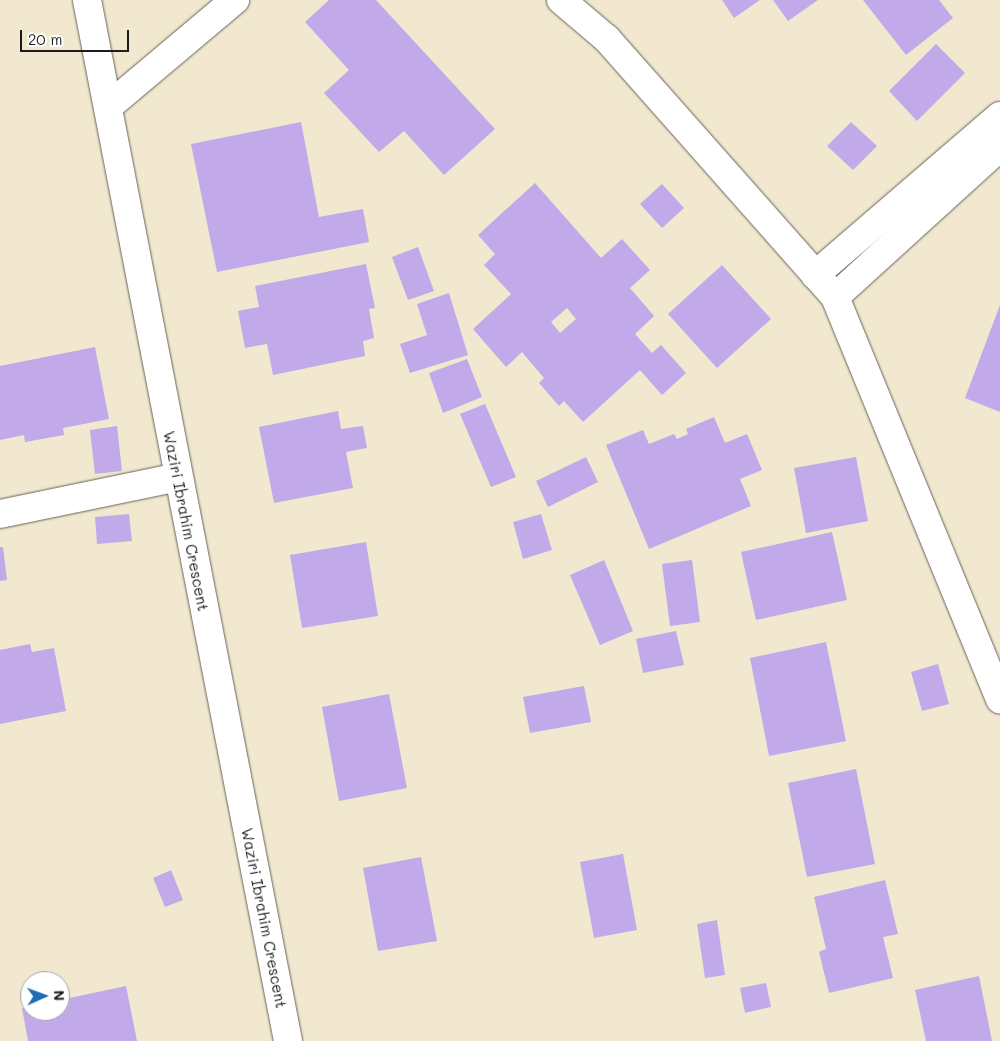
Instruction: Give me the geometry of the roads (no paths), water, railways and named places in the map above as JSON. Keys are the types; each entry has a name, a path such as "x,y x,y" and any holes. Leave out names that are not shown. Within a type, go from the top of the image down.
{"street":[{"name":"Waziri Ibrahim Crescent","path":"87,0 288,1041"},
{"path":"108,106 236,0"},
{"path":"561,0 607,39 835,297 1000,700"},
{"path":"816,275 1000,116"},
{"path":"835,297 1000,147"},
{"path":"0,514 178,477"}]}
